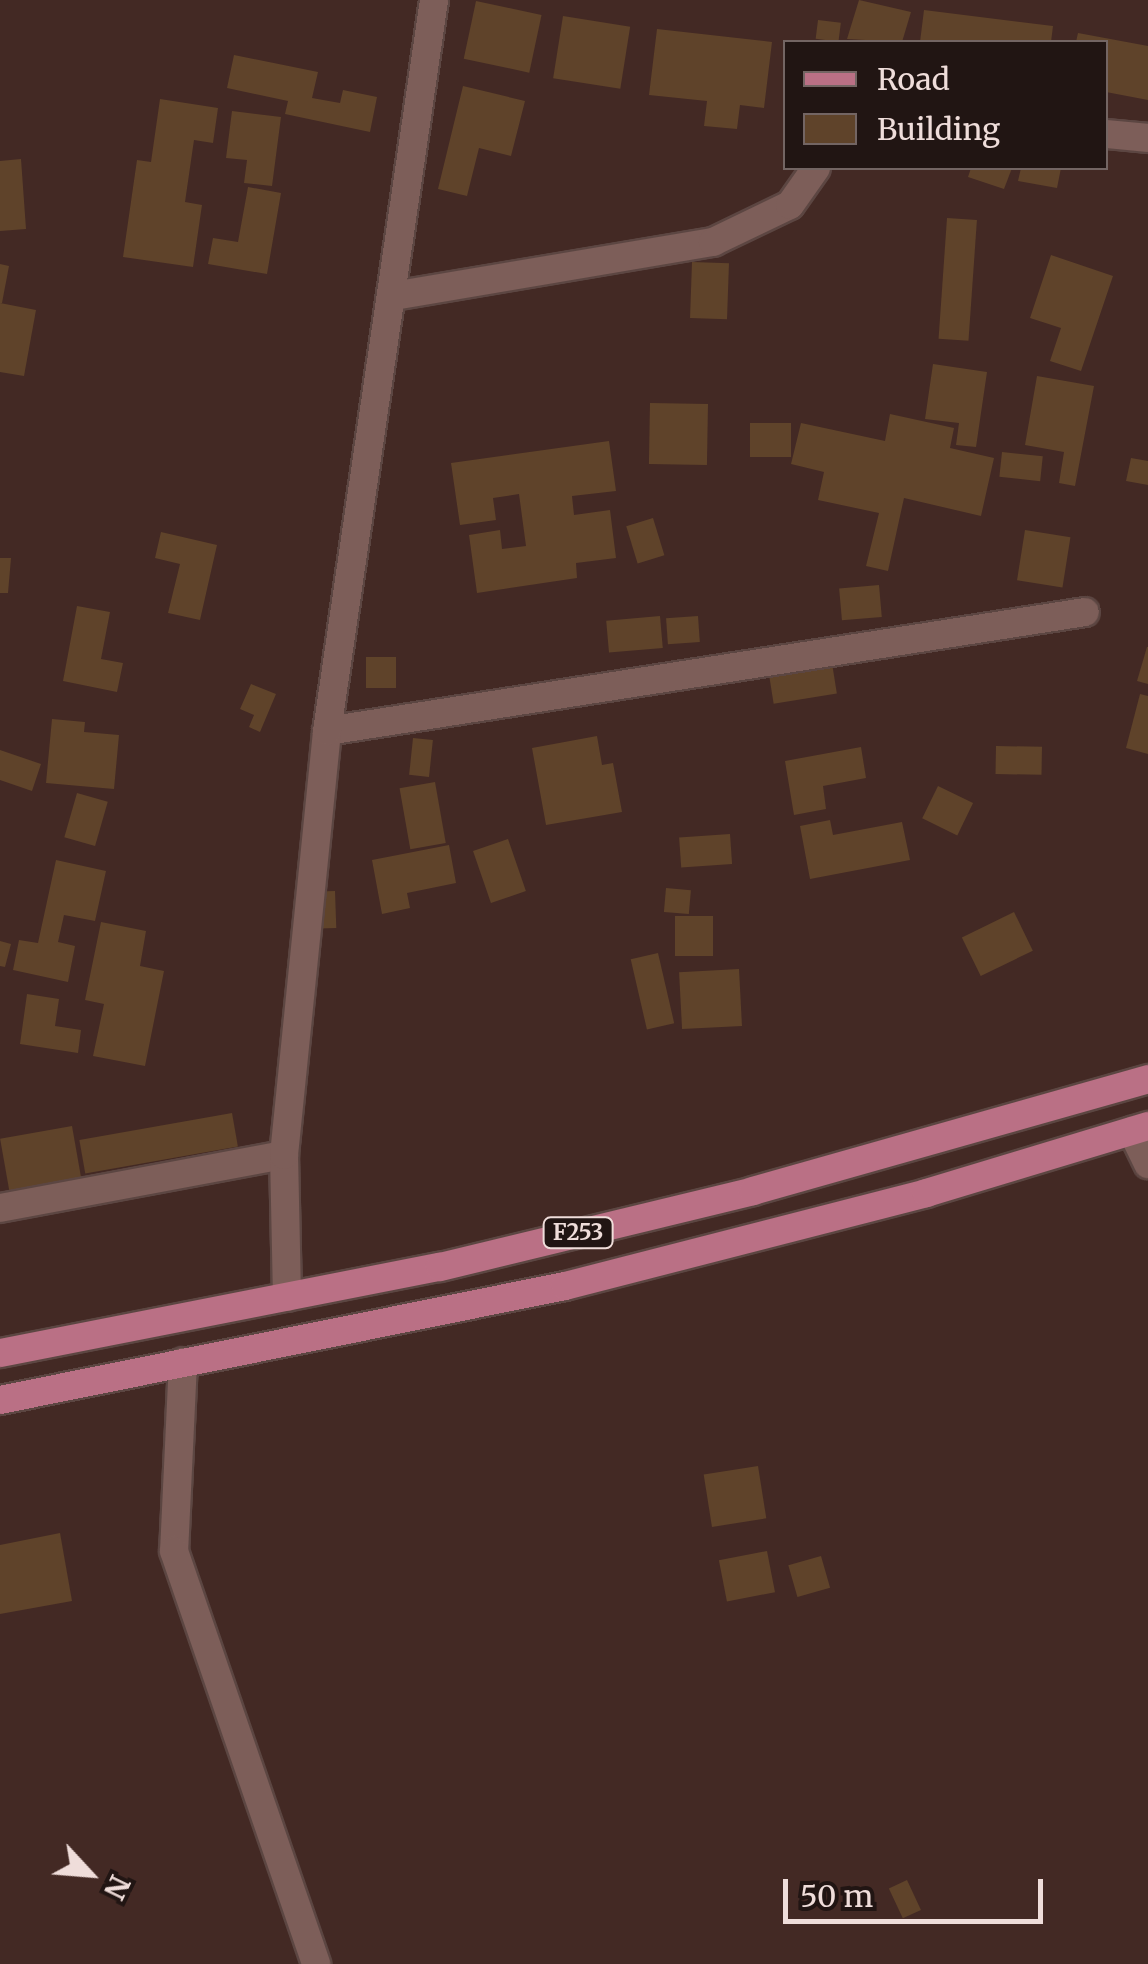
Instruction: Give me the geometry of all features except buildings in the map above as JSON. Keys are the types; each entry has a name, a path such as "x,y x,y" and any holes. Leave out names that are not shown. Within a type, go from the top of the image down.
{"main road":[{"name":"F253","path":"0,1353 440,1267 753,1192 1148,1079"},
{"name":"F253","path":"0,1400 565,1286 926,1193 1140,1129"}],"street":[{"path":"287,1297 284,1155 327,730 392,296 429,1"},
{"path":"1108,134 1148,138"},
{"path":"392,296 713,242 790,205 815,170"},
{"path":"327,730 1085,612"},
{"path":"1140,1129 1148,1164"},
{"path":"0,1208 284,1155"},
{"path":"183,1362 174,1551 316,1964"}]}
